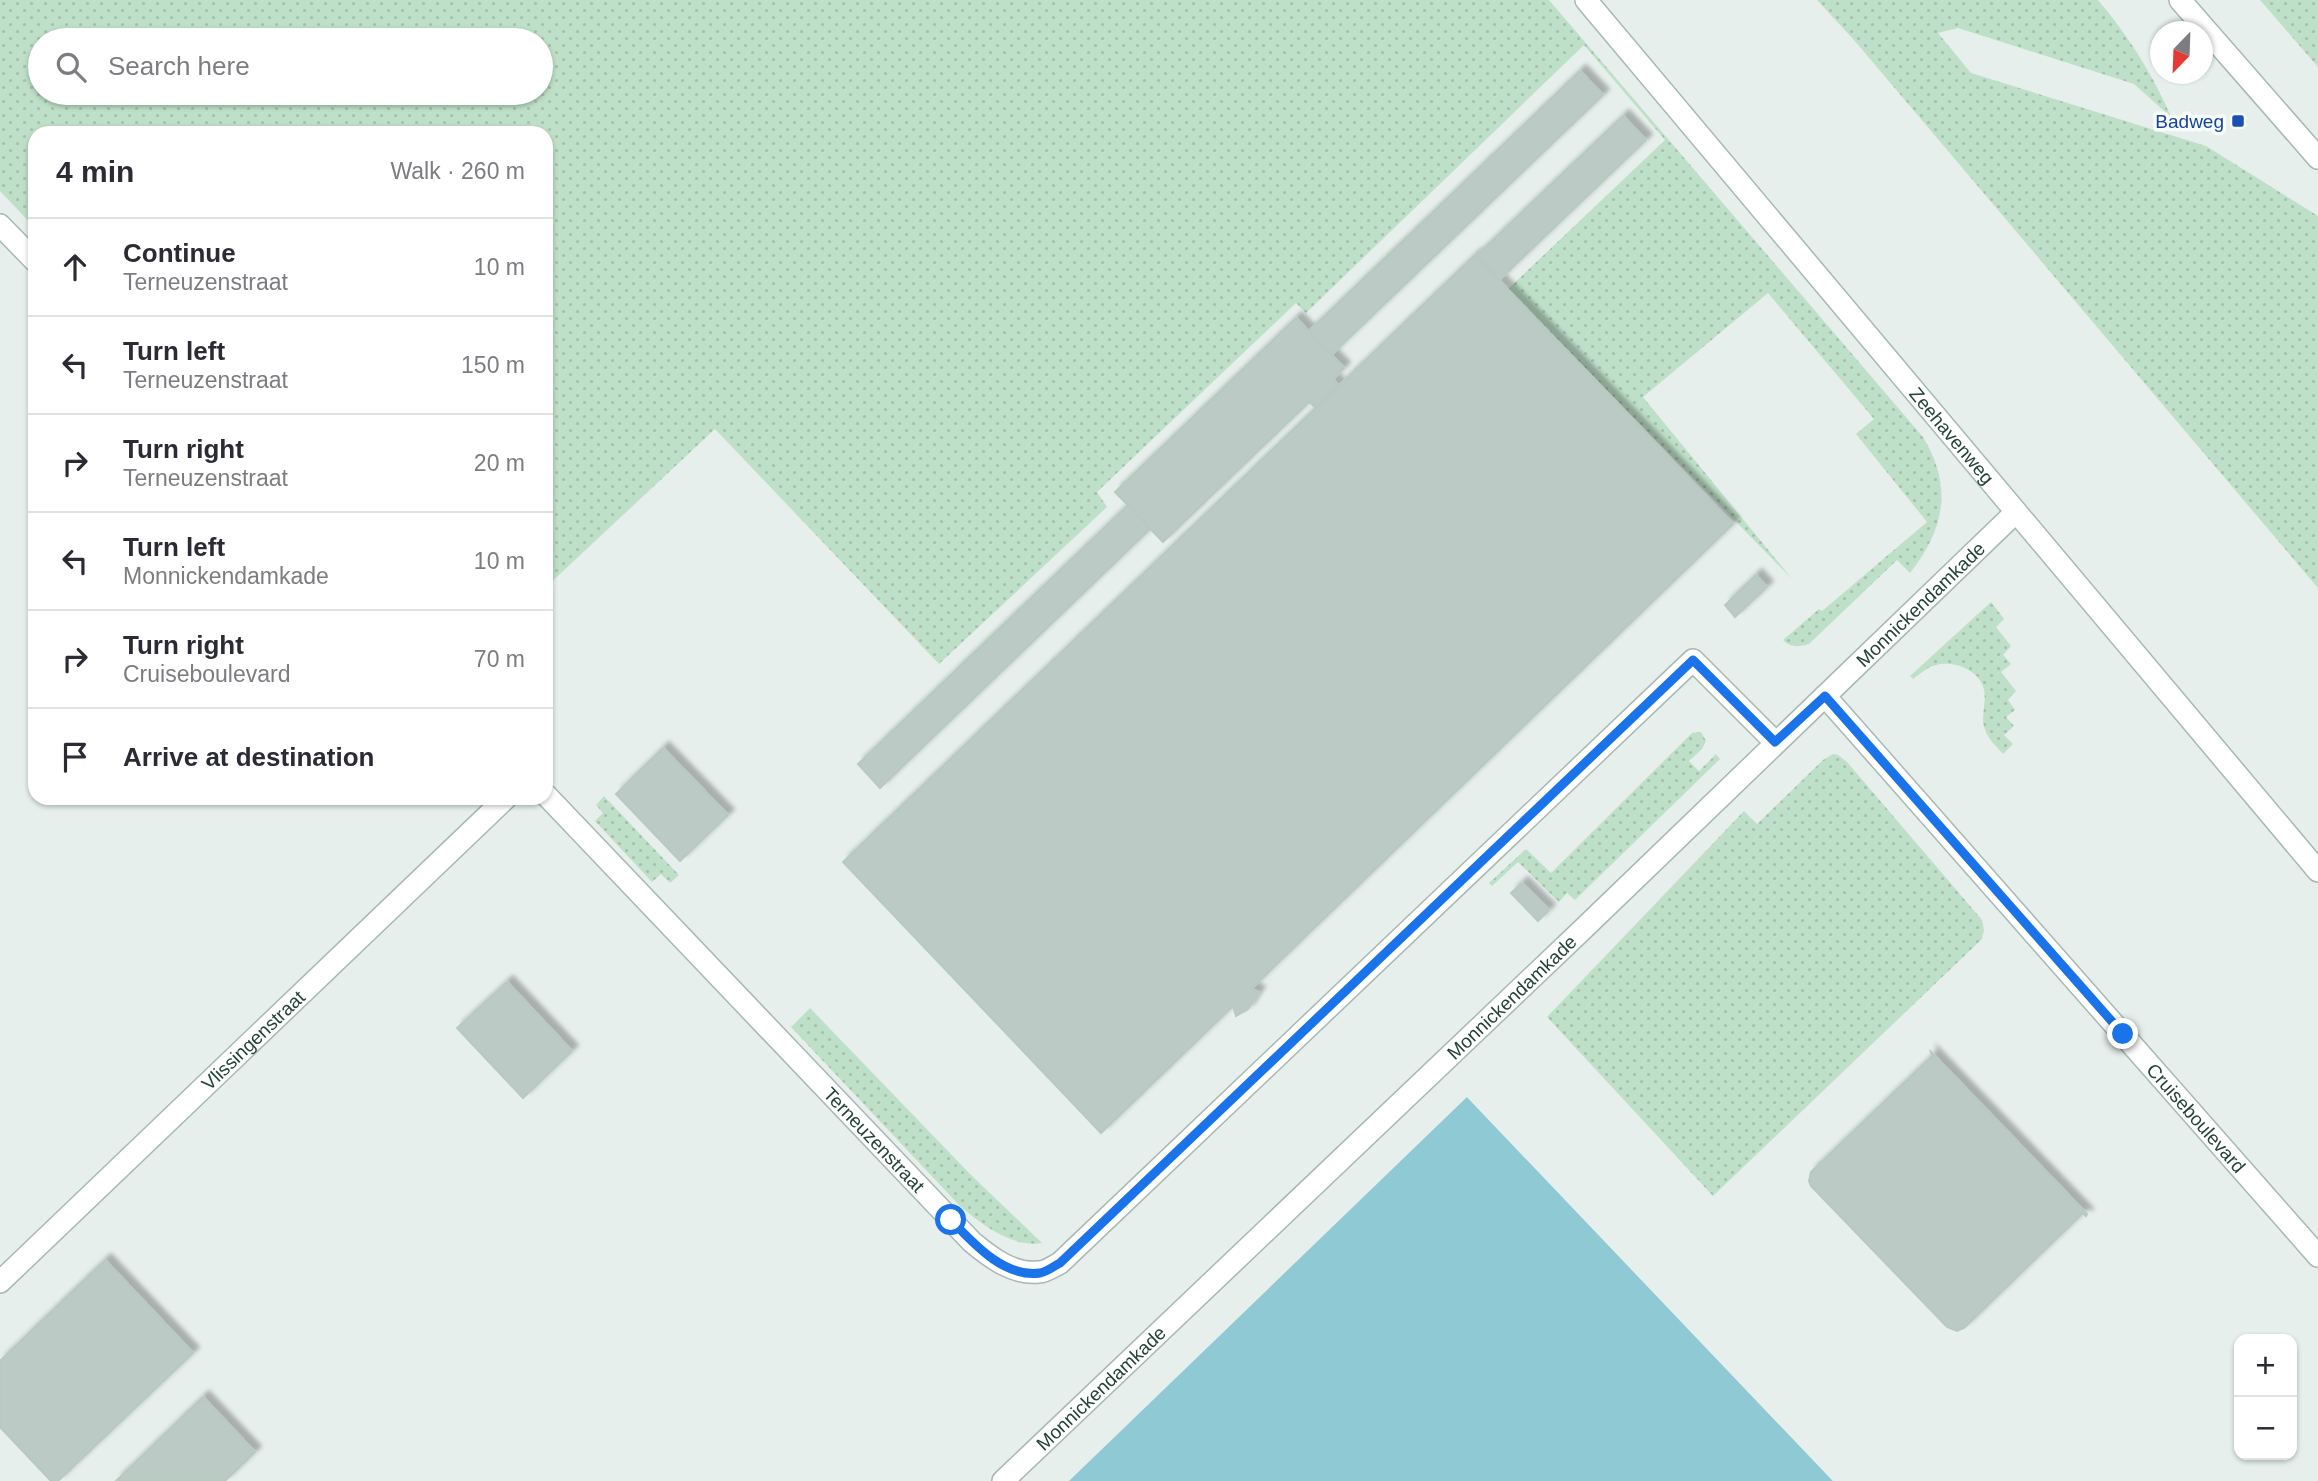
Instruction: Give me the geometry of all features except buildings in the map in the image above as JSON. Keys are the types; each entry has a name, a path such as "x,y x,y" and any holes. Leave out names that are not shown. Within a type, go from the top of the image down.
{"street":[{"name":"Zeehavenweg","path":"1586,0 2318,871"},
{"path":"2180,0 2318,158"},
{"path":"0,225 28,254"},
{"name":"Monnickendamkade","path":"1003,1481 1581,931 2015,512"},
{"name":"Terneuzenstraat","path":"553,802 972,1242 992,1259 1021,1272 1041,1273 1060,1263 1693,660 1775,742"},
{"name":"Cruiseboulevard","path":"1825,696 2318,1256"},
{"name":"Vlissingenstraat","path":"0,1282 499,805"}],"green space":[{"path":"0,0 1549,0 1923,437 1939,473 1941,507 1931,540 1910,573 1897,560 1809,644 1792,646 1783,640 1819,609 1822,611 1927,522 1856,434 1874,419 1768,293 1643,397 1792,579 1508,289 1665,140 1584,45 1306,313 1296,303 1097,492 1107,507 939,664 715,429 553,580 553,126 28,126 28,221 0,191"},
{"path":"1817,0 2098,0 2139,56 2150,75 2150,84 2155,84 2171,117 2134,84 1958,28 1938,33 1971,73 2206,146 2318,216 2318,588 1854,40"},
{"path":"2260,0 2318,0 2318,67"},
{"path":"1991,602 2004,619 1996,627 2011,646 2003,655 2011,664 2001,672 2016,691 2008,700 2015,710 2006,717 2014,726 2004,735 2013,744 2003,754 1989,738 1984,727 1984,690 1978,677 1966,668 1951,664 1930,667 1913,679 1910,676"},
{"path":"1701,732 1706,741 1702,749 1689,761 1699,771 1716,754 1720,759 1575,900 1567,893 1559,902 1518,862 1492,886 1489,883 1526,849 1551,873 1692,733"},
{"path":"1833,754 1847,762 1982,920 1982,939 1713,1196 1547,1017 1744,811 1757,824 1823,760"},
{"path":"604,796 679,875 670,883 661,874 652,882 595,821 603,813 596,805"},
{"path":"810,1008 970,1174 1042,1243 1031,1244 1008,1238 987,1227 960,1206 791,1027"}],"water":[{"path":"1467,1097 1833,1481 1069,1481"}],"pier":[{"path":"1469,1095 1837,1481 1833,1481 1467,1097"}],"place":[{"name":"Badweg","path":"2238,121"}],"route":[{"path":"951,1220 992,1259 1021,1272 1041,1273 1060,1263 1693,660 1775,742 1825,696 2123,1034"}]}
